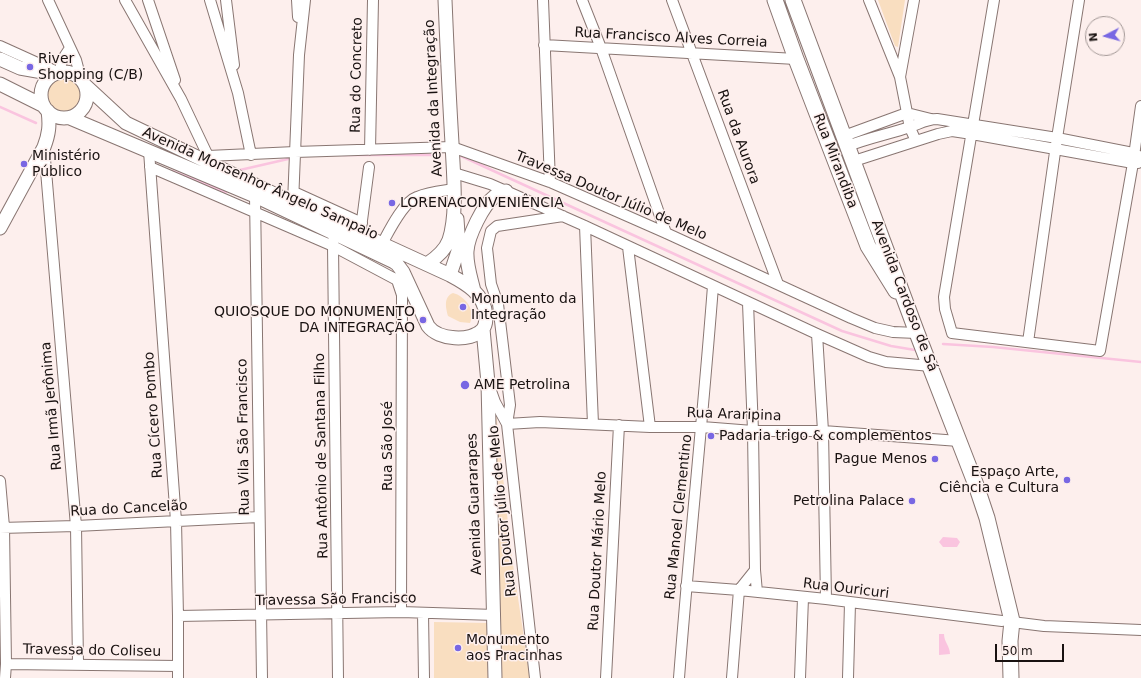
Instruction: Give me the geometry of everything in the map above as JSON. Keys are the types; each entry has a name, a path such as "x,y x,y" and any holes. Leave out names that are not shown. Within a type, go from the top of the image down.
{"highway":[{"name":"Rua Mirandiba","path":"775,0 796,59 868,246 910,314"},
{"name":"Avenida Cardoso de Sá","path":"793,0 987,518 1005,596 1010,641 1011,678"},
{"name":"Avenida Cardoso de Sá","path":"1006,678 1007,621"}],"main road":[{"name":"Avenida da Integração","path":"427,264 446,247 453,221 454,173 444,0"},
{"path":"0,59 20,68 58,73 68,72 76,75 83,83 87,99 81,110 70,118 62,118 54,116 46,108 0,84"},
{"path":"0,228 44,147 49,134 50,121 46,108 41,99 41,92 48,78 58,73"},
{"name":"Avenida Monsenhor Ângelo Sampaio","path":"83,83 126,123 209,159 361,229 382,244 450,275 469,286 474,291"},
{"name":"Avenida Monsenhor Ângelo Sampaio","path":"70,118 255,196 334,240 394,262 397,264 400,276 417,302 428,326 432,331 444,336 460,337 477,333 483,329"},
{"path":"474,291 466,252 469,240 488,203 494,197 506,191"},
{"name":"Avenida da Integração","path":"450,275 459,248 454,192"},
{"name":"Avenida Guararapes","path":"474,291 483,302 486,313 486,321 483,329 488,383 495,615 495,678"}],"street":[{"path":"48,0 78,66 83,83"},
{"path":"125,0 181,99 209,159"},
{"path":"148,0 181,99"},
{"path":"210,0 238,93"},
{"path":"297,0 299,55"},
{"path":"293,197 299,55 305,0"},
{"name":"Rua do Concreto","path":"370,150 373,0"},
{"path":"543,0 550,182"},
{"path":"582,0 666,233"},
{"name":"Rua da Aurora","path":"672,0 778,284"},
{"path":"869,0 900,77 910,128 916,142"},
{"path":"900,77 914,0"},
{"path":"994,0 944,297 945,309 952,332 954,334 1028,342 1097,352 1100,351 1137,159 1141,106"},
{"path":"1028,342 1057,138 1079,0"},
{"path":"213,11 226,4 238,93 251,155"},
{"name":"Rua Francisco Alves Correia","path":"544,45 692,52 796,59"},
{"path":"0,46 58,73 70,48"},
{"path":"846,141 907,113 931,119 944,120 973,129 1056,149 1137,159"},
{"path":"846,141 862,140 910,128 931,119"},
{"path":"854,161 947,132 973,129 1057,138 1137,159"},
{"name":"Rua Irmã Jerônima","path":"44,147 76,526 78,664"},
{"name":"Travessa Doutor Júlio de Melo","path":"209,159 295,152 452,147 550,182 875,328 893,332 917,333"},
{"name":"Rua Cícero Pombo","path":"149,151 176,521 178,678"},
{"path":"150,167 255,212 334,240"},
{"path":"361,229 369,167"},
{"path":"454,173 490,184 563,216 748,303 869,357 886,362 930,366"},
{"path":"382,244 398,216 416,197 454,192"},
{"name":"Rua Vila São Francisco","path":"255,196 262,678"},
{"name":"Rua Doutor Júlio de Melo","path":"535,678 507,424 510,405 498,304 491,284 487,248 491,231 497,226 563,216"},
{"path":"585,226 593,424"},
{"name":"Rua Antônio de Santana Filho","path":"334,240 338,678"},
{"path":"628,247 650,427"},
{"name":"Rua São José","path":"400,276 402,295 401,612"},
{"name":"Rua Manoel Clementino","path":"679,678 686,586 702,427 713,286"},
{"path":"748,303 753,431 755,570 757,592"},
{"path":"817,334 823,431 826,599"},
{"path":"488,383 507,424"},
{"name":"Rua Araripina","path":"507,424 540,422 650,427 702,427 753,431 823,431 959,441"},
{"name":"Rua Doutor Mário Melo","path":"606,678 619,425"},
{"path":"0,481 6,664 5,678"},
{"name":"Rua do Cancelão","path":"2,527 76,526 259,517"},
{"path":"732,678 739,590 755,570"},
{"name":"Rua Ouricuri","path":"686,586 826,599 1044,626 1141,630"},
{"path":"800,678 803,598"},
{"path":"848,678 850,603"},
{"name":"Travessa São Francisco","path":"178,616 401,612 495,615"},
{"path":"423,613 424,678"},
{"name":"Travessa do Coliseu","path":"6,664 178,666"}],"shaded area":[{"path":"878,0 905,0 898,47 895,46"},
{"path":"61,77 67,77 71,78 78,84 81,94 80,101 74,108 67,111 61,111 57,110 50,104 47,97 47,91 48,87 54,80"},
{"path":"453,293 462,297 468,304 472,313 470,323 460,322 448,316 446,300"},
{"path":"496,411 511,551 530,678 500,678"},
{"path":"943,537 957,538 960,542 957,547 943,547 939,542"},
{"path":"434,622 488,623 489,678 434,678"},
{"path":"939,634 944,634 950,654 939,655"}],"waterway":[{"path":"0,107 36,123"},
{"path":"343,155 441,155"},
{"path":"461,156 842,331 891,346 915,350"},
{"path":"240,170 288,159"},
{"path":"172,171 226,192"},
{"path":"943,344 993,347 1141,362"}],"place":[{"name":"River Shopping (C/B)","path":"30,67"},
{"name":"Ministério Público","path":"24,164"},
{"name":"LORENACONVENIÊNCIA","path":"392,203"},
{"name":"Monumento da Integração","path":"463,307"},
{"name":"QUIOSQUE DO MONUMENTO DA INTEGRAÇÃO","path":"423,320"},
{"name":"AME Petrolina","path":"465,385"},
{"name":"Padaria trigo & complementos","path":"711,436"},
{"name":"Pague Menos","path":"935,459"},
{"name":"Espaço Arte, Ciência e Cultura","path":"1067,480"},
{"name":"Petrolina Palace","path":"912,501"},
{"name":"Monumento aos Pracinhas","path":"458,648"}]}
